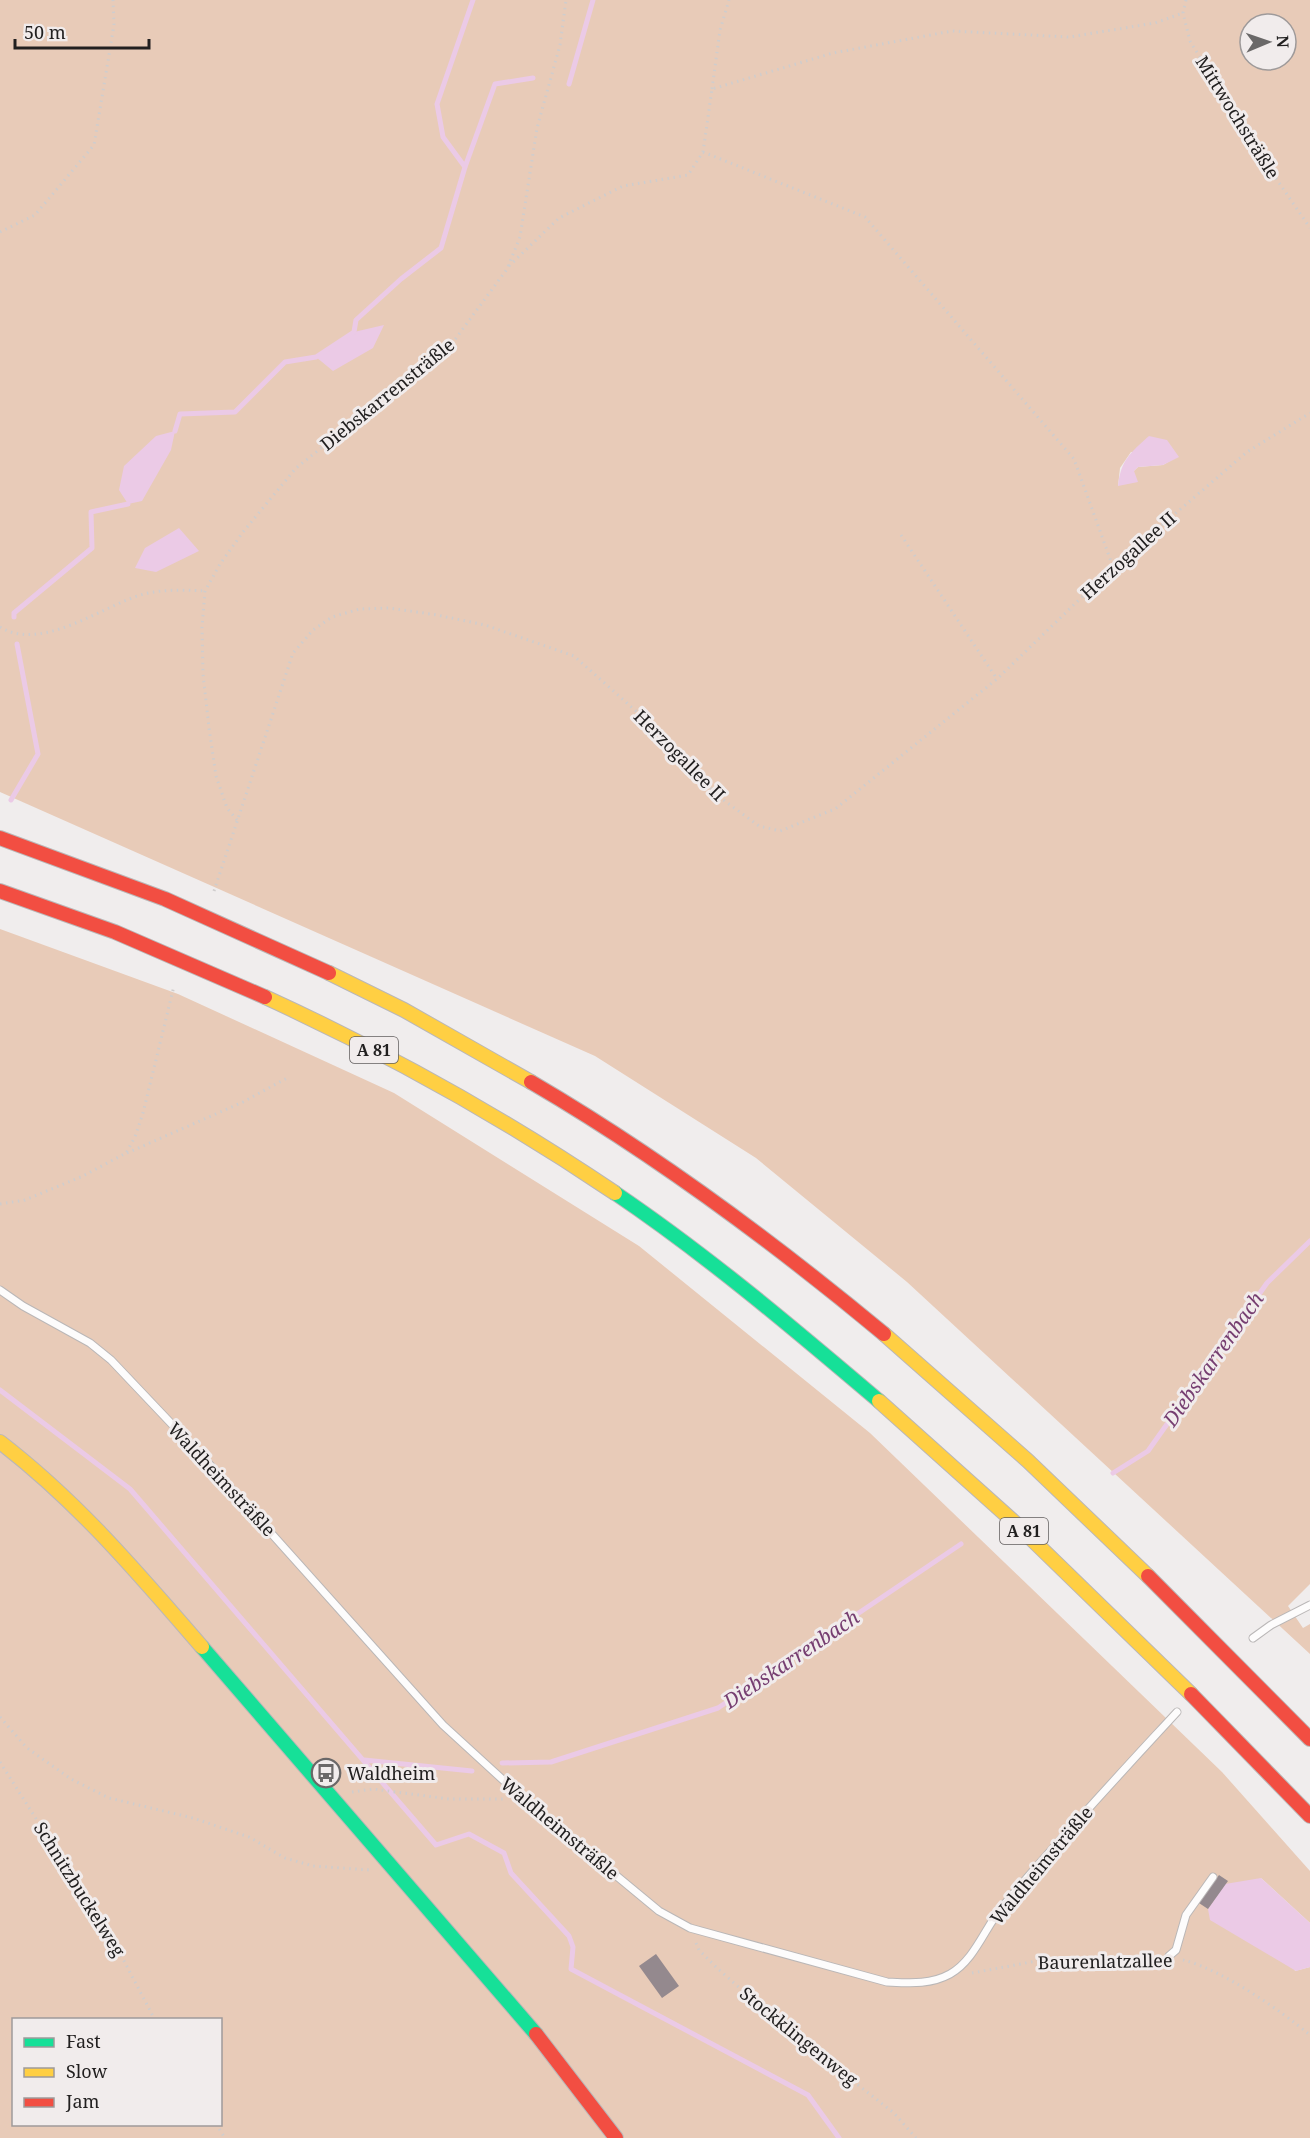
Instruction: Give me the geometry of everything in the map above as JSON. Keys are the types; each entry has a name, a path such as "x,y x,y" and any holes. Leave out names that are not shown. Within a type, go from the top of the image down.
{"main road":[{"name":"A 81","path":"0,838 165,899 329,973 431,1025 523,1077 684,1180 844,1301 957,1396 1118,1546 1310,1739"},
{"name":"A 81","path":"0,891 108,929 194,965 259,993 353,1039 500,1119 640,1210 772,1309 942,1455 1093,1597 1310,1816"},
{"path":"0,1442 38,1471 88,1518 393,1867 549,2050 616,2138"}],"lane":[{"name":"Waldheimsträßle","path":"0,1290 23,1306 90,1343 111,1360 210,1464 443,1725 526,1801 659,1911 690,1928 887,1982 919,1983 938,1979 951,1973 963,1963 1000,1909 1081,1815 1177,1712"},
{"path":"1253,1638 1270,1625 1310,1605"},
{"path":"1168,1956 1176,1950 1186,1916 1213,1877"}],"path":[{"path":"0,232 35,215 94,145 114,25 112,0"},
{"name":"Diebskarrensträßle","path":"205,591 220,564 243,532 296,468 451,345 507,269 520,237 537,128 560,45 566,0"},
{"path":"507,269 559,218 623,186 688,175 703,152 720,30 729,0"},
{"name":"Mittwochsträßle","path":"1186,0 1183,14 1190,41 1258,152 1310,228"},
{"path":"712,89 833,53 952,31 1069,37 1155,23 1183,14"},
{"path":"703,152 865,217 1074,459 1113,567"},
{"name":"Herzogallee II","path":"214,891 293,653 313,630 332,617 360,609 389,608 437,615 485,625 573,656 646,720 718,796 759,826 780,831 835,809 997,679 1113,567 1247,452 1310,413"},
{"path":"901,535 997,679"},
{"path":"0,627 6,631 28,636 54,631 143,594 159,591 205,591 203,638 209,728 216,776 227,808 237,820"},
{"path":"126,1153 135,1137 143,1113 174,986"},
{"path":"0,1204 26,1200 82,1176 126,1153 243,1102 289,1077"},
{"path":"0,1717 27,1748 70,1779 109,1798 193,1818 249,1837 285,1858 313,1866 370,1870 393,1867"},
{"name":"Schnitzbuckelweg","path":"0,1762 113,1940 154,2018"},
{"path":"355,1791 373,1789 449,1799 501,1798 526,1801"},
{"name":"Stockklingenweg","path":"690,1928 699,1950 717,1968 785,2028 894,2113 916,2138"},
{"name":"Baurenlatzallee","path":"951,1973 966,1974 1042,1960 1168,1956 1196,1963 1222,1976 1290,2019 1310,2035"}],"shaded area":[{"path":"0,0 1310,0 1310,1584 1288,1606 1303,1628 1310,1624 1310,1654 907,1282 756,1158 595,1056 0,792","holes":["1131,452 1178,456 1163,465 1138,467 1118,486 1120,468"]},
{"path":"384,325 373,348 333,371 316,357 354,332"},
{"path":"175,431 171,450 142,501 128,504 119,490 124,466 156,436"},
{"path":"1149,436 1167,440 1179,457 1163,465 1138,467 1134,471 1138,482 1118,486 1124,463"},
{"path":"179,528 199,551 156,572 135,568 145,548"},
{"path":"0,929 178,994 394,1093 639,1246 870,1433 1222,1772 1310,1871 1310,1923 1261,1878 1295,1971 1310,1967 1310,2138 0,2138"},
{"path":"1261,1878 1310,1923 1310,1967 1296,1971 1210,1920 1208,1909 1225,1884"}],"building":[{"path":"1219,1875 1228,1881 1208,1909 1199,1903"},
{"path":"656,1954 679,1986 662,1998 639,1966"}],"waterway":[{"path":"465,167 443,137 437,104 473,0"},
{"path":"569,84 593,0"},
{"path":"175,431 180,414 235,412 285,362 316,357 354,332 356,320 401,279 441,248 465,167 495,84 533,78"},
{"path":"14,617 14,613 92,548 91,512 128,504"},
{"path":"11,800 38,754 17,644"},
{"name":"Diebskarrenbach","path":"1113,1473 1148,1451 1267,1283 1310,1241"},
{"path":"0,1390 130,1489 436,1845 469,1834 504,1853 511,1873 569,1936 573,1947 571,1969 808,2095 839,2138"},
{"name":"Diebskarrenbach","path":"502,1763 551,1762 718,1708 961,1544"},
{"path":"364,1760 472,1771"}],"traffic: fast":[{"path":"615,1193 717,1267 879,1401"},
{"path":"202,1647 536,2034"}],"traffic: slow":[{"path":"329,973 404,1010 531,1082"},
{"path":"265,997 311,1018 444,1088 531,1139 615,1193"},
{"path":"884,1334 1028,1461 1148,1576"},
{"path":"879,1401 1014,1522 1191,1694"},
{"path":"0,1442 55,1489 106,1539 202,1647"}],"traffic: jam":[{"path":"0,838 165,899 329,973"},
{"path":"0,891 115,932 265,997"},
{"path":"531,1082 623,1139 712,1200 884,1334"},
{"path":"1148,1576 1310,1739"},
{"path":"1191,1694 1310,1816"},
{"path":"536,2034 616,2138"}],"place":[{"name":"Waldheim","path":"326,1773"}]}
